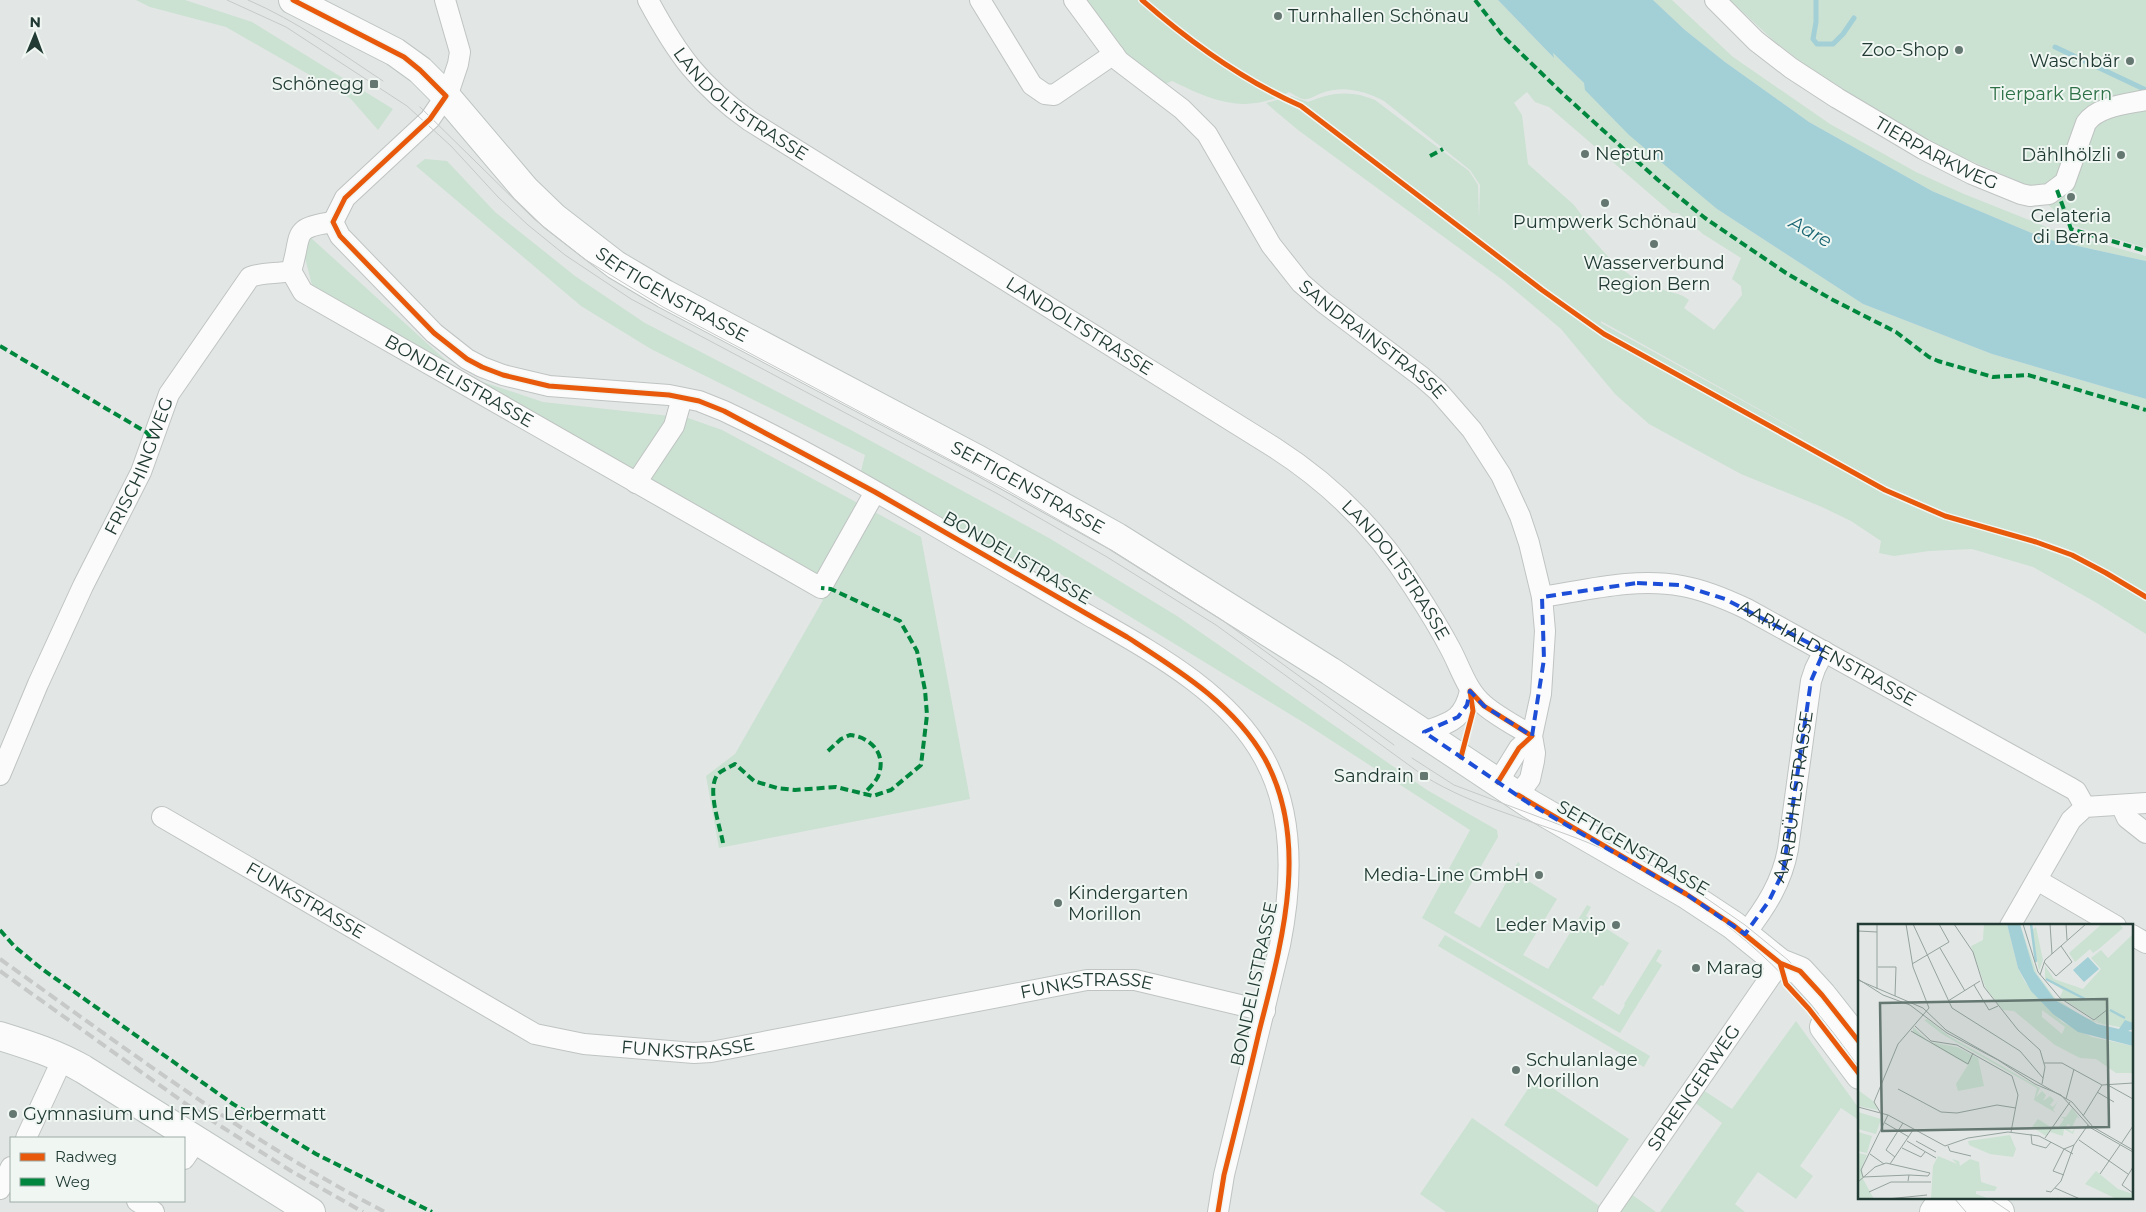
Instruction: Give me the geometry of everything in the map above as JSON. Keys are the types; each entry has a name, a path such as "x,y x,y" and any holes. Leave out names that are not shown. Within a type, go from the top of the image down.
{"main road":[{"name":"SEFTIGENSTRASSE","path":"293,0 404,57 420,70 446,96 525,189 567,228 616,265 673,298 1009,476 1109,532 1330,670 1508,789 1686,894 1745,934 1780,963 1800,971 1822,995 1858,1040"},
{"path":"1780,963 1786,984 1809,1009 1858,1072"},
{"path":"0,1036 63,1058 137,1101 176,1137"},
{"path":"190,1150 300,1209"},
{"path":"1934,1212 1943,1200"},
{"path":"1958,1200 1969,1212"},
{"path":"1984,1200 2000,1212"}],"street":[{"path":"291,271 302,231 311,225 333,222 345,198 430,119 446,96 454,78 460,56 457,37 445,0"},
{"name":"LANDOLTSTRASSE","path":"648,0 664,30 686,62 704,84 729,106 750,121 1275,448 1317,478 1377,537 1414,587 1451,650 1470,691 1484,706 1532,736"},
{"path":"980,0 1032,85 1045,94 1054,95 1114,54"},
{"name":"SANDRAINSTRASSE","path":"1074,0 1114,54 1135,74 1194,119 1207,134 1271,244 1301,282 1324,302 1422,377 1463,418 1488,453 1514,503 1529,543 1542,597 1544,659 1541,694 1532,736 1535,751 1534,761 1530,779 1508,789"},
{"name":"TIERPARKWEG","path":"1715,0 1756,41 1791,68 1837,98 1923,149 1972,174 2030,196 2048,194 2065,182 2086,123 2092,116 2108,109 2146,100"},
{"name":"BONDELISTRASSE","path":"333,222 340,236 434,333 451,348 482,367 503,375 549,386 699,401 746,421 875,492 1167,662 1208,693 1251,738 1264,758 1275,782 1284,816 1288,853 1286,916 1224,1175 1218,1212"},
{"name":"BONDELISTRASSE","path":"291,271 303,292 821,588 875,492"},
{"name":"FRISCHINGWEG","path":"0,775 38,684 83,586 142,472 169,394 250,278 258,274 277,274 291,271"},
{"path":"636,483 674,426 682,398"},
{"name":"AARHALDENSTRASSE","path":"1542,597 1637,583 1681,585 1725,599 2075,790 2085,807"},
{"name":"AARBÜHLSTRASSE","path":"1745,934 1769,901 1783,872 1812,681 1815,669 1824,652"},
{"path":"1424,732 1458,717 1467,705 1470,691"},
{"path":"2011,924 2071,820 2085,807 2146,803"},
{"path":"2121,805 2127,818 2146,833"},
{"name":"FUNKSTRASSE","path":"162,817 535,1034 565,1042 635,1049 711,1052 1087,980 1135,980 1264,1011"},
{"path":"2037,880 2113,924"},
{"path":"2134,936 2146,943"},
{"name":"SPRENGERWEG","path":"1608,1212 1780,963"},
{"path":"31,1136 63,1058"},
{"path":"0,1189 10,1169"}],"highlighted area":[{"path":"1637,583 1681,585 1725,599 1824,651 1811,681 1783,872 1769,901 1745,934 1686,894 1530,804 1424,732 1458,717 1467,705 1470,691 1484,706 1532,736 1544,659 1542,597"}],"green space":[{"path":"136,0 185,0 252,22 393,109 378,130 350,98 226,27 150,7"},
{"path":"1083,0 1498,0 1553,57 1552,52 1584,83 1585,87 1717,209 1863,304 1992,354 2146,399 2146,634 2097,603 2033,567 1972,549 1929,551 1894,556 1879,553 1881,541 1851,521 1741,474 1649,424 1615,394 1561,329 1504,281 1298,130 1266,103 1291,96 1308,102 1333,94 1358,95 1375,100 1469,171 1478,185 1479,219 1480,185 1470,170 1384,101 1362,92 1338,89 1305,99 1289,92 1258,103 1229,103 1201,94 1172,81 1163,85 1128,57","holes":["1527,92 1535,102 1549,107 1672,213 1678,213 1703,234 1741,258 1732,279 1741,286 1742,295 1714,330 1684,308 1689,300 1685,297 1655,286 1650,291 1612,261 1577,222 1583,217 1574,205 1528,164 1522,115 1514,103","1601,321 1802,433 1803,434 1601,323"]},
{"path":"1653,0 1672,0 1733,57 1830,124 1916,172 1964,194 2059,232 2146,256 2146,261 2046,239 1932,191 1809,122 1725,62 1685,30"},
{"name":"Tierpark Bern","path":"1730,0 2146,0 2146,248 2074,226 2020,182 1938,147 1830,84 1774,41"},
{"path":"425,159 447,161 495,212 575,276 645,323 849,429 1049,538 1177,616 1427,790 1497,830 1498,837 1454,913 1480,928 1518,862 1520,864 1515,873 1557,899 1523,955 1548,969 1587,905 1591,907 1586,916 1629,943 1603,986 1601,985 1592,998 1619,1015 1658,949 1662,951 1656,961 1662,965 1620,1033 1422,918 1470,830 1306,724 1034,558 1026,571 861,471 865,455 651,349 581,306 416,166"},
{"path":"310,237 462,375 543,402 688,418 722,430 921,537 970,799 719,848 706,776 735,754 823,600 474,400 314,293 304,254"},
{"path":"1445,935 1650,1056 1644,1067 1438,946"},
{"path":"1796,1021 1858,1107 1858,1120 1841,1108 1800,1166 1813,1176 1796,1199 1758,1172 1735,1204 1745,1212 1660,1212 1722,1123 1694,1102 1703,1090 1732,1109"},
{"path":"1536,1077 1629,1139 1597,1187 1504,1125"},
{"path":"1472,1118 1601,1207 1598,1212 1446,1212 1420,1194"},
{"path":"1627,1191 1656,1212 1612,1212"}],"water":[{"name":"Aare","path":"1498,0 1653,0 1685,30 1725,62 1809,122 1932,191 2046,239 2146,261 2146,399 1992,354 1863,304 1717,209 1629,135 1585,90 1584,83 1553,53 1554,58"}],"waterway":[{"path":"1816,0 1816,22 1813,39 1817,44 1833,44 1854,18"},
{"path":"2055,47 2146,90"}],"tram line":[{"path":"227,0 286,27 407,106 451,146 498,197 528,225 565,255 631,299 998,494 1107,557 1216,625 1424,776 1464,797 1589,843 1649,872 1678,890 1733,930 1784,976 1841,1042 1858,1066"},
{"path":"248,0 301,27 383,81"},
{"path":"420,107 534,219 586,260 663,307 1003,488 1113,551 1222,620 1394,745"},
{"path":"1412,758 1454,785 1616,846 1687,885 1745,925 1788,960 1822,995 1858,1040"},
{"path":"1956,1200 1966,1212"},
{"path":"1992,1200 2010,1212"}],"railway":[{"path":"0,959 236,1124 334,1184 385,1212"},
{"path":"0,971 186,1104 291,1171 363,1212"}],"marked path":[{"path":"1475,0 1503,36 1563,94 1658,180 1705,218 1786,273 1833,300 1896,332 1929,357 1938,361 1993,377 2028,375 2146,410"},
{"path":"1430,156 1443,149"},
{"path":"2057,190 2071,229 2146,251"},
{"path":"0,346 146,432 152,439"},
{"path":"723,843 713,788 718,774 735,764 754,781 777,788 795,790 836,787 873,796 891,790 921,765 927,715 925,690 917,651 900,621 831,589 821,588"},
{"path":"828,751 841,739 850,735 864,739 875,747 881,766 875,782 864,794"},
{"path":"0,930 15,947 42,969 233,1104 316,1154 432,1212"}],"cycle path":[{"path":"293,0 404,57 446,96 430,119 345,198 333,222 340,236 434,333 467,359 503,375 549,386 669,395 699,401 724,411 875,492 1127,637 1166,662 1204,690 1238,721 1252,739 1265,759 1279,791 1287,825 1289,859 1288,894 1276,964 1224,1175 1218,1212"},
{"path":"1142,0 1217,59 1279,96 1301,106 1542,290 1604,334 1885,490 1945,516 2036,542 2072,555 2146,597"},
{"path":"1470,691 1484,706 1532,736 1519,748 1498,782"},
{"path":"1461,757 1473,711 1470,691"},
{"path":"1518,795 1686,894 1733,925 1780,963 1800,971 1822,995 1858,1040"},
{"path":"1780,963 1786,984 1809,1009 1858,1072"}],"place":[{"name":"Turnhallen Schönau","path":"1278,16"},
{"name":"Zoo-Shop","path":"1959,50"},
{"name":"Waschbär","path":"2130,61"},
{"name":"Schönegg","path":"374,84"},
{"name":"Neptun","path":"1585,154"},
{"name":"Dählhölzli","path":"2121,155"},
{"name":"Gelateria di Berna","path":"2071,197"},
{"name":"Pumpwerk Schönau","path":"1605,203"},
{"name":"Wasserverbund Region Bern","path":"1654,244"},
{"name":"Sandrain","path":"1424,776"},
{"name":"Media-Line GmbH","path":"1539,875"},
{"name":"Kindergarten Morillon","path":"1058,903"},
{"name":"Leder Mavip","path":"1616,925"},
{"name":"Marag","path":"1696,968"},
{"name":"Schulanlage Morillon","path":"1516,1070"},
{"name":"Gymnasium und FMS Lerbermatt","path":"13,1114"}]}
